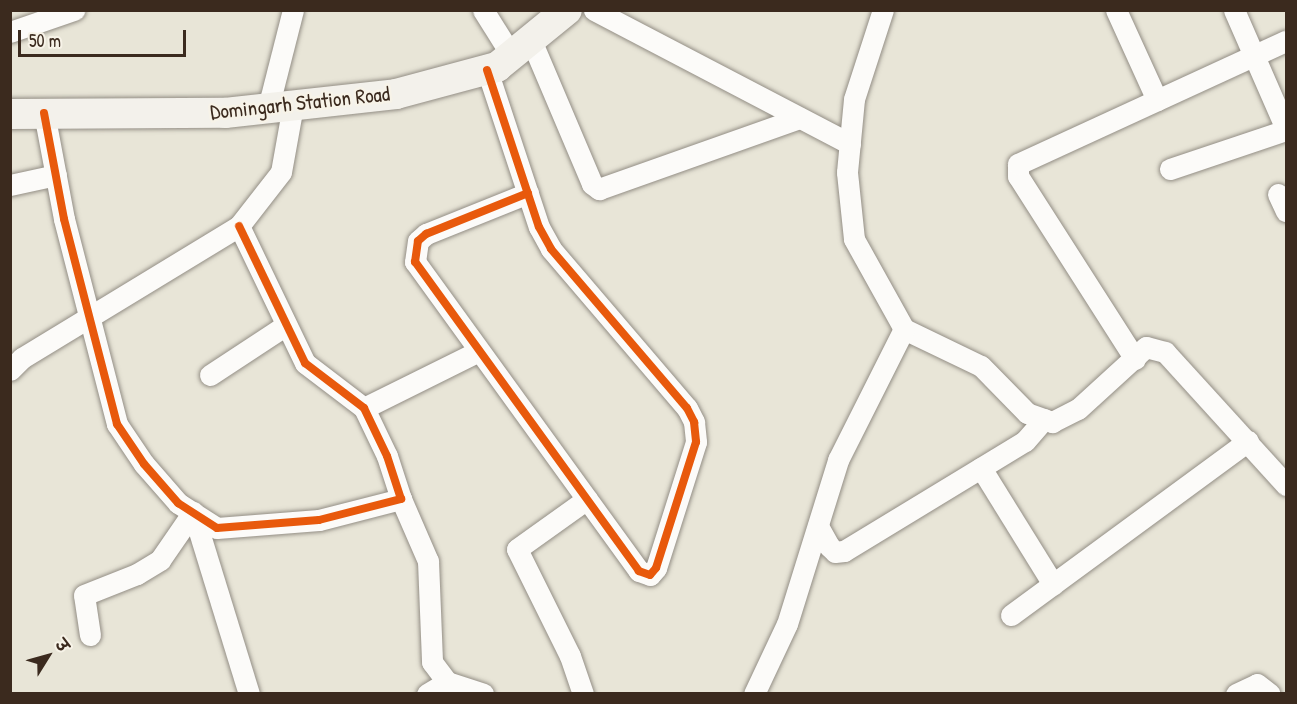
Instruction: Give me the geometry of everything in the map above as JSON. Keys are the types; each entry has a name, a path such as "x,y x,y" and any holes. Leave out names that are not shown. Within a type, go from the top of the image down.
{"street":[{"path":"10,32 74,10"},
{"path":"10,370 22,358 239,226 281,172 281,107 293,10"},
{"path":"483,10 521,48 592,184 598,189 800,118"},
{"name":"Domingarh Station Road","path":"10,114 225,113 396,94 487,70 521,48 567,10"},
{"path":"594,10 850,144"},
{"path":"883,10 854,99 847,172 854,239 904,329 981,366 1027,413 1052,422 1078,409 1146,347 1165,352 1283,475"},
{"path":"1116,10 1157,100"},
{"path":"1170,169 1287,130 1234,10"},
{"path":"1135,359 1018,176 1018,164 1287,41"},
{"path":"487,70 528,193 551,249 687,408 694,422 696,442 650,576 639,571 416,262 418,241 426,234 528,193"},
{"path":"44,113 89,317 117,424 144,464 178,503 217,528 319,520 401,499"},
{"path":"10,185 56,175"},
{"path":"239,226 305,363 364,408 387,456 401,499 428,561 432,662 447,682 483,693"},
{"path":"210,375 286,325"},
{"path":"754,693 787,624 838,460 904,329"},
{"path":"364,408 479,351"},
{"path":"818,525 836,552 844,551 1025,441 1044,419"},
{"path":"1011,615 1248,441"},
{"path":"981,468 1053,584"},
{"path":"583,693 570,656 517,549 587,499"},
{"path":"90,635 84,595 91,589 137,574 160,560 193,512"},
{"path":"193,512 249,693"},
{"path":"427,693 447,682"},
{"path":"1236,693 1257,684 1270,693"}],"cycle path":[{"path":"487,70 539,227 551,249 687,408 694,422 696,442 656,568 650,575 639,571 415,262 418,241 426,234 528,193"},
{"path":"44,113 64,219 117,424 144,464 178,503 217,528 319,520 401,499 387,456 364,408 305,363 239,226"}]}
